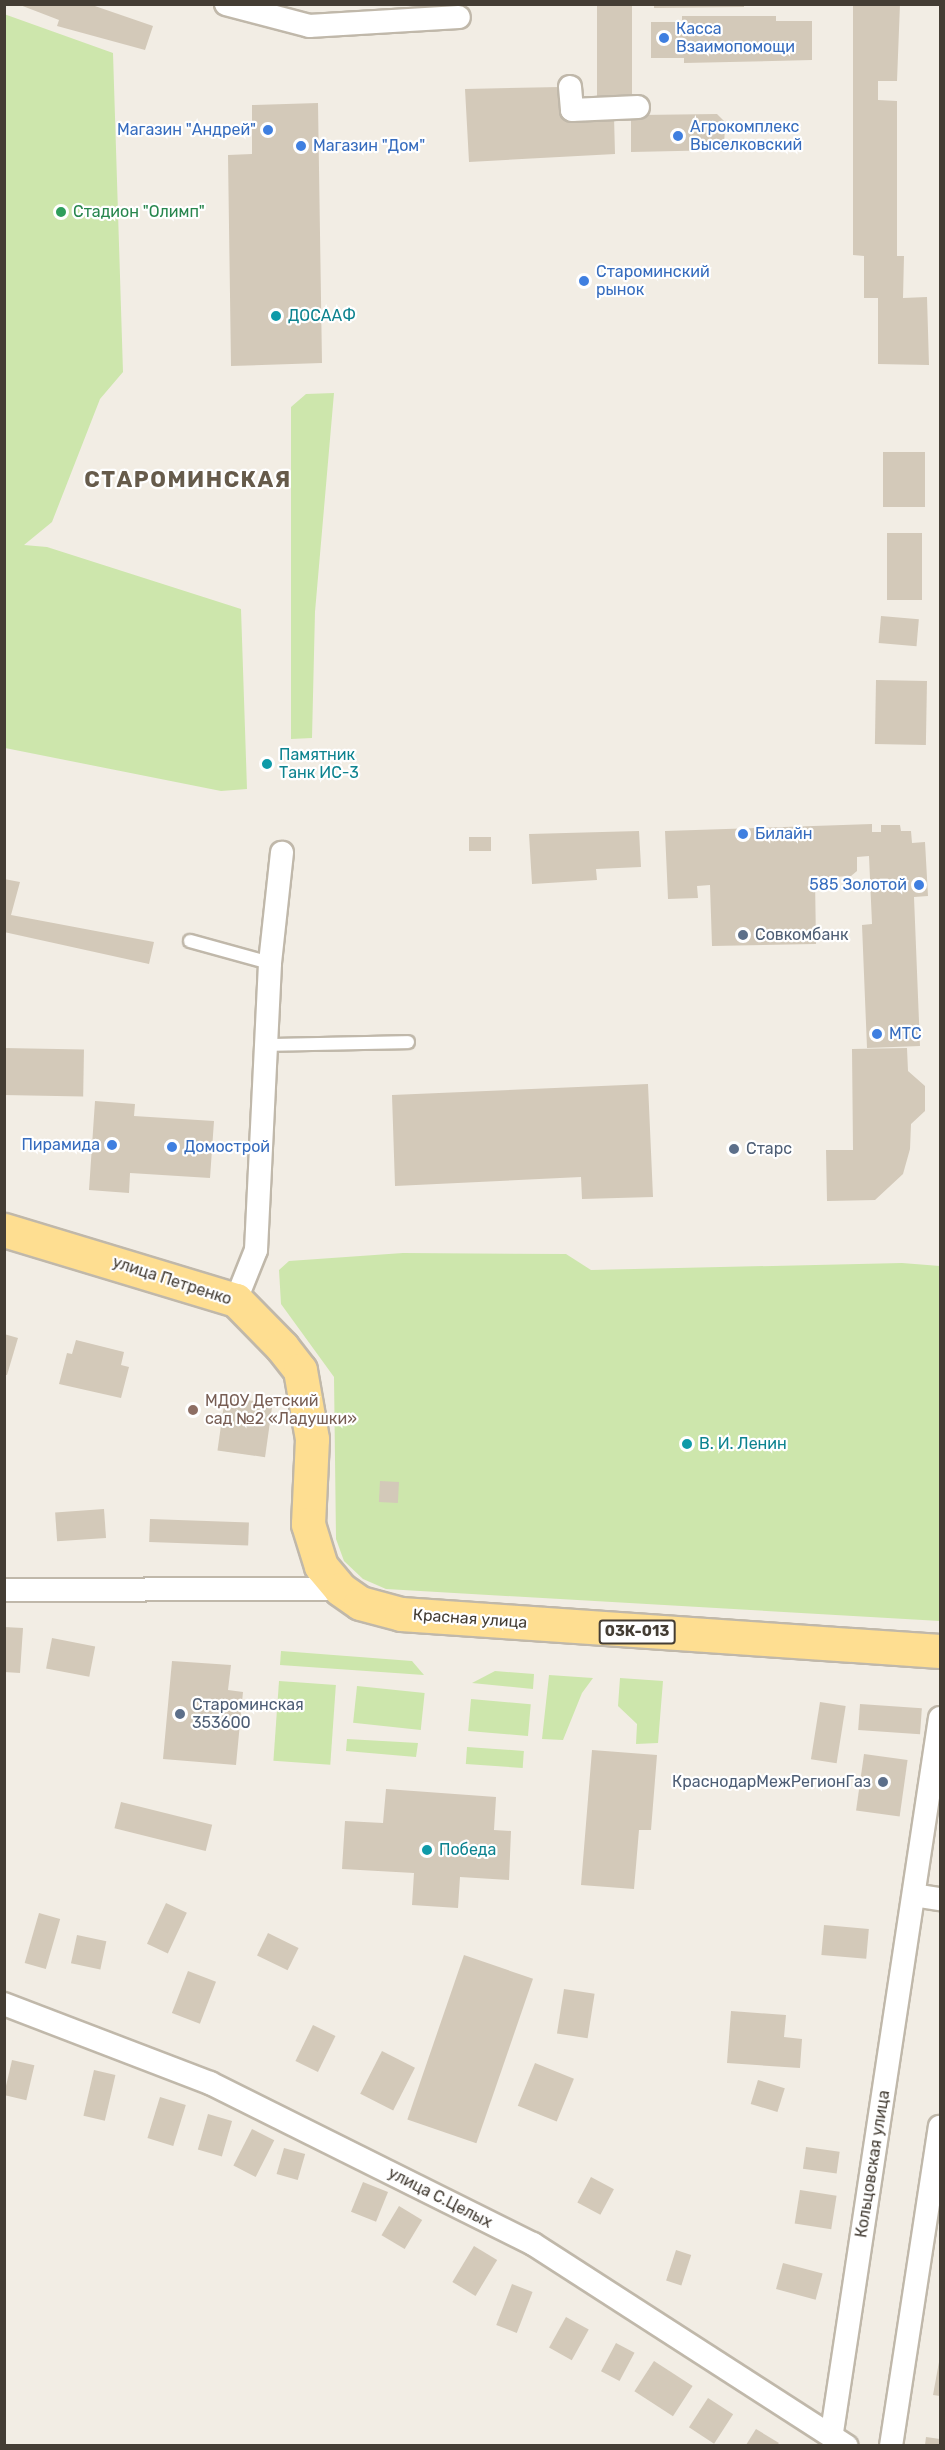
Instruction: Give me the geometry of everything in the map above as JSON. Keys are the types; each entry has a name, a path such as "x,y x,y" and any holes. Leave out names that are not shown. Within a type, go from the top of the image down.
{"main road":[{"name":"улица Петренко","path":"4,1230 236,1299 300,1370 312,1439 308,1524 321,1566 340,1589"},
{"name":"Красная улица","path":"340,1589 360,1603 401,1614 940,1651"}],"street":[{"path":"226,4 309,26 459,17"},
{"path":"344,23 430,4"},
{"path":"570,87 572,110 638,107"},
{"path":"236,1299 256,1250 270,963 282,853"},
{"path":"4,1590 340,1589"},
{"name":"Кольцовская улица","path":"840,2439 940,1718"},
{"path":"914,1895 940,1899"},
{"name":"улица С.Целых","path":"4,2004 210,2083 533,2244 840,2439"},
{"path":"891,2445 940,2127"}],"lane":[{"path":"190,941 270,963"},
{"path":"267,1044 408,1041"}],"green space":[{"path":"4,14 113,53 123,372 100,399 52,522 24,545 47,547 241,609 247,789 221,791 5,748"},
{"path":"334,393 315,612 312,738 291,739 291,407 306,394"},
{"path":"403,1253 566,1254 591,1270 902,1263 940,1266 940,1621 386,1589 363,1579 344,1561 336,1539 334,1377 281,1304 279,1270 289,1261"},
{"path":"281,1651 412,1661 424,1675 280,1665"},
{"path":"495,1671 534,1674 533,1689 472,1683"},
{"path":"549,1675 593,1678 582,1693 563,1740 542,1739"},
{"path":"620,1678 663,1681 658,1743 636,1744 637,1724 618,1706"},
{"path":"279,1681 336,1685 330,1765 273,1761"},
{"path":"357,1686 425,1693 421,1730 353,1723"},
{"path":"471,1699 531,1704 528,1736 468,1731"},
{"path":"347,1739 418,1743 416,1757 346,1751"},
{"path":"467,1747 524,1751 523,1768 466,1764"}],"building":[{"path":"89,4 153,26 145,50 57,26 59,20 20,5"},
{"path":"597,4 632,4 632,103 597,103"},
{"path":"654,4 744,4 744,7 654,8"},
{"path":"853,4 900,4 897,81 878,81 878,100 897,101 897,256 904,256 903,298 927,297 929,365 878,364 878,298 864,298 864,256 853,255"},
{"path":"682,16 776,16 776,21 812,21 812,60 684,63 684,58 651,58 651,22 682,22"},
{"path":"561,87 562,118 614,116 615,154 469,162 465,89"},
{"name":"ДОСААФ","path":"318,103 322,363 231,366 228,155 252,154 252,105"},
{"name":"Агрокомплекс Выселковский","path":"717,114 725,122 724,150 631,152 631,120 640,115"},
{"path":"883,452 925,452 925,507 883,507"},
{"path":"887,533 922,533 922,600 887,600"},
{"path":"881,616 919,619 917,646 879,643"},
{"path":"876,680 927,681 926,745 875,744"},
{"path":"872,824 872,832 881,832 881,825 900,825 901,831 911,831 912,843 925,842 928,896 914,897 920,1046 867,1048 862,925 872,924 869,856 857,857 857,871 851,876 815,878 816,944 712,946 710,885 697,886 698,898 668,899 665,831"},
{"path":"639,831 641,867 596,869 597,880 532,884 529,834"},
{"path":"469,837 491,837 491,851 469,851"},
{"path":"4,879 20,882 11,915 154,942 149,964 4,932"},
{"path":"4,1048 84,1049 83,1096 4,1095"},
{"path":"907,1048 908,1071 925,1086 925,1111 911,1124 910,1149 903,1174 875,1200 827,1201 826,1150 853,1150 852,1049"},
{"path":"648,1084 653,1197 582,1199 581,1177 395,1186 392,1095"},
{"path":"95,1101 135,1104 134,1116 214,1121 210,1178 130,1173 129,1193 89,1190"},
{"path":"4,1334 18,1338 7,1375 4,1375"},
{"path":"76,1340 124,1352 121,1365 129,1367 121,1398 59,1384 67,1353 72,1354"},
{"path":"225,1397 273,1404 265,1457 217,1450"},
{"path":"380,1481 399,1482 398,1503 379,1502"},
{"path":"104,1509 106,1538 57,1541 55,1512"},
{"path":"150,1519 249,1522 248,1545 149,1542"},
{"path":"4,1627 23,1628 20,1673 4,1672"},
{"path":"52,1638 95,1646 89,1677 46,1668"},
{"path":"172,1661 231,1665 228,1690 243,1692 236,1765 163,1759"},
{"path":"820,1702 846,1706 837,1763 811,1759"},
{"path":"860,1704 922,1708 920,1734 858,1730"},
{"path":"592,1750 657,1755 651,1830 639,1830 634,1889 581,1885"},
{"path":"864,1754 908,1760 900,1817 856,1810"},
{"name":"Победа","path":"386,1789 496,1797 494,1830 511,1831 509,1880 460,1877 458,1908 412,1905 414,1873 342,1869 345,1821 383,1823"},
{"path":"121,1802 212,1825 206,1851 114,1828"},
{"path":"166,1903 187,1913 168,1954 147,1944"},
{"path":"39,1913 60,1919 46,1969 25,1963"},
{"path":"824,1925 869,1929 866,1959 821,1955"},
{"path":"268,1933 299,1948 288,1970 257,1955"},
{"path":"77,1935 106,1941 100,1970 71,1963"},
{"path":"464,1955 533,1979 476,2143 407,2120"},
{"path":"188,1971 216,1982 200,2024 172,2013"},
{"path":"564,1989 595,1994 588,2038 557,2033"},
{"path":"731,2011 786,2015 784,2037 802,2039 800,2068 727,2063"},
{"path":"313,2025 335,2036 318,2072 295,2061"},
{"path":"382,2051 415,2068 393,2111 360,2094"},
{"path":"12,2060 34,2065 26,2100 4,2095"},
{"path":"535,2063 574,2079 557,2121 518,2106"},
{"path":"94,2070 115,2075 105,2121 83,2116"},
{"path":"758,2080 785,2088 777,2112 751,2104"},
{"path":"160,2097 186,2105 173,2146 147,2138"},
{"path":"208,2114 232,2121 222,2156 198,2150"},
{"path":"252,2129 274,2140 256,2177 233,2166"},
{"path":"806,2147 840,2152 837,2174 803,2169"},
{"path":"284,2148 305,2154 298,2180 277,2174"},
{"path":"591,2177 614,2189 600,2215 577,2203"},
{"path":"363,2182 388,2192 376,2222 351,2212"},
{"path":"800,2190 837,2196 831,2229 795,2224"},
{"path":"399,2206 422,2220 405,2249 381,2235"},
{"path":"474,2246 497,2260 476,2296 452,2282"},
{"path":"676,2250 691,2255 681,2285 666,2280"},
{"path":"783,2263 823,2274 816,2300 776,2289"},
{"path":"512,2284 533,2292 517,2333 496,2325"},
{"path":"566,2317 589,2330 572,2360 549,2348"},
{"path":"616,2343 635,2353 620,2381 601,2371"},
{"path":"654,2361 693,2386 673,2416 634,2391"},
{"path":"940,2362 940,2396 933,2395"},
{"path":"708,2398 733,2414 714,2444 689,2427"},
{"path":"756,2429 779,2443 777,2445 746,2445"},
{"path":"926,2437 940,2439 940,2445 925,2445"}],"place":[{"name":"Касса Взаимопомощи","path":"664,38"},
{"name":"Магазин \"Андрей\"","path":"268,130"},
{"name":"Агрокомплекс Выселковский","path":"678,136"},
{"name":"Магазин \"Дом\"","path":"301,146"},
{"name":"Стадион \"Олимп\"","path":"61,212"},
{"name":"Староминский рынок","path":"584,281"},
{"name":"ДОСААФ","path":"276,316"},
{"name":"Памятник Танк ИС-3","path":"267,764"},
{"name":"Билайн","path":"743,834"},
{"name":"585 Золотой","path":"919,885"},
{"name":"Совкомбанк","path":"743,935"},
{"name":"МТС","path":"877,1034"},
{"name":"Пирамида","path":"112,1145"},
{"name":"Домострой","path":"172,1147"},
{"name":"Старс","path":"734,1149"},
{"name":"МДОУ Детский сад №2 «Ладушки»","path":"193,1410"},
{"name":"В. И. Ленин","path":"687,1444"},
{"name":"Староминская 353600","path":"180,1714"},
{"name":"КраснодарМежРегионГаз","path":"883,1782"},
{"name":"Победа","path":"427,1850"}],"district":[{"name":"СТАРОМИНСКАЯ","path":"188,480"}]}
